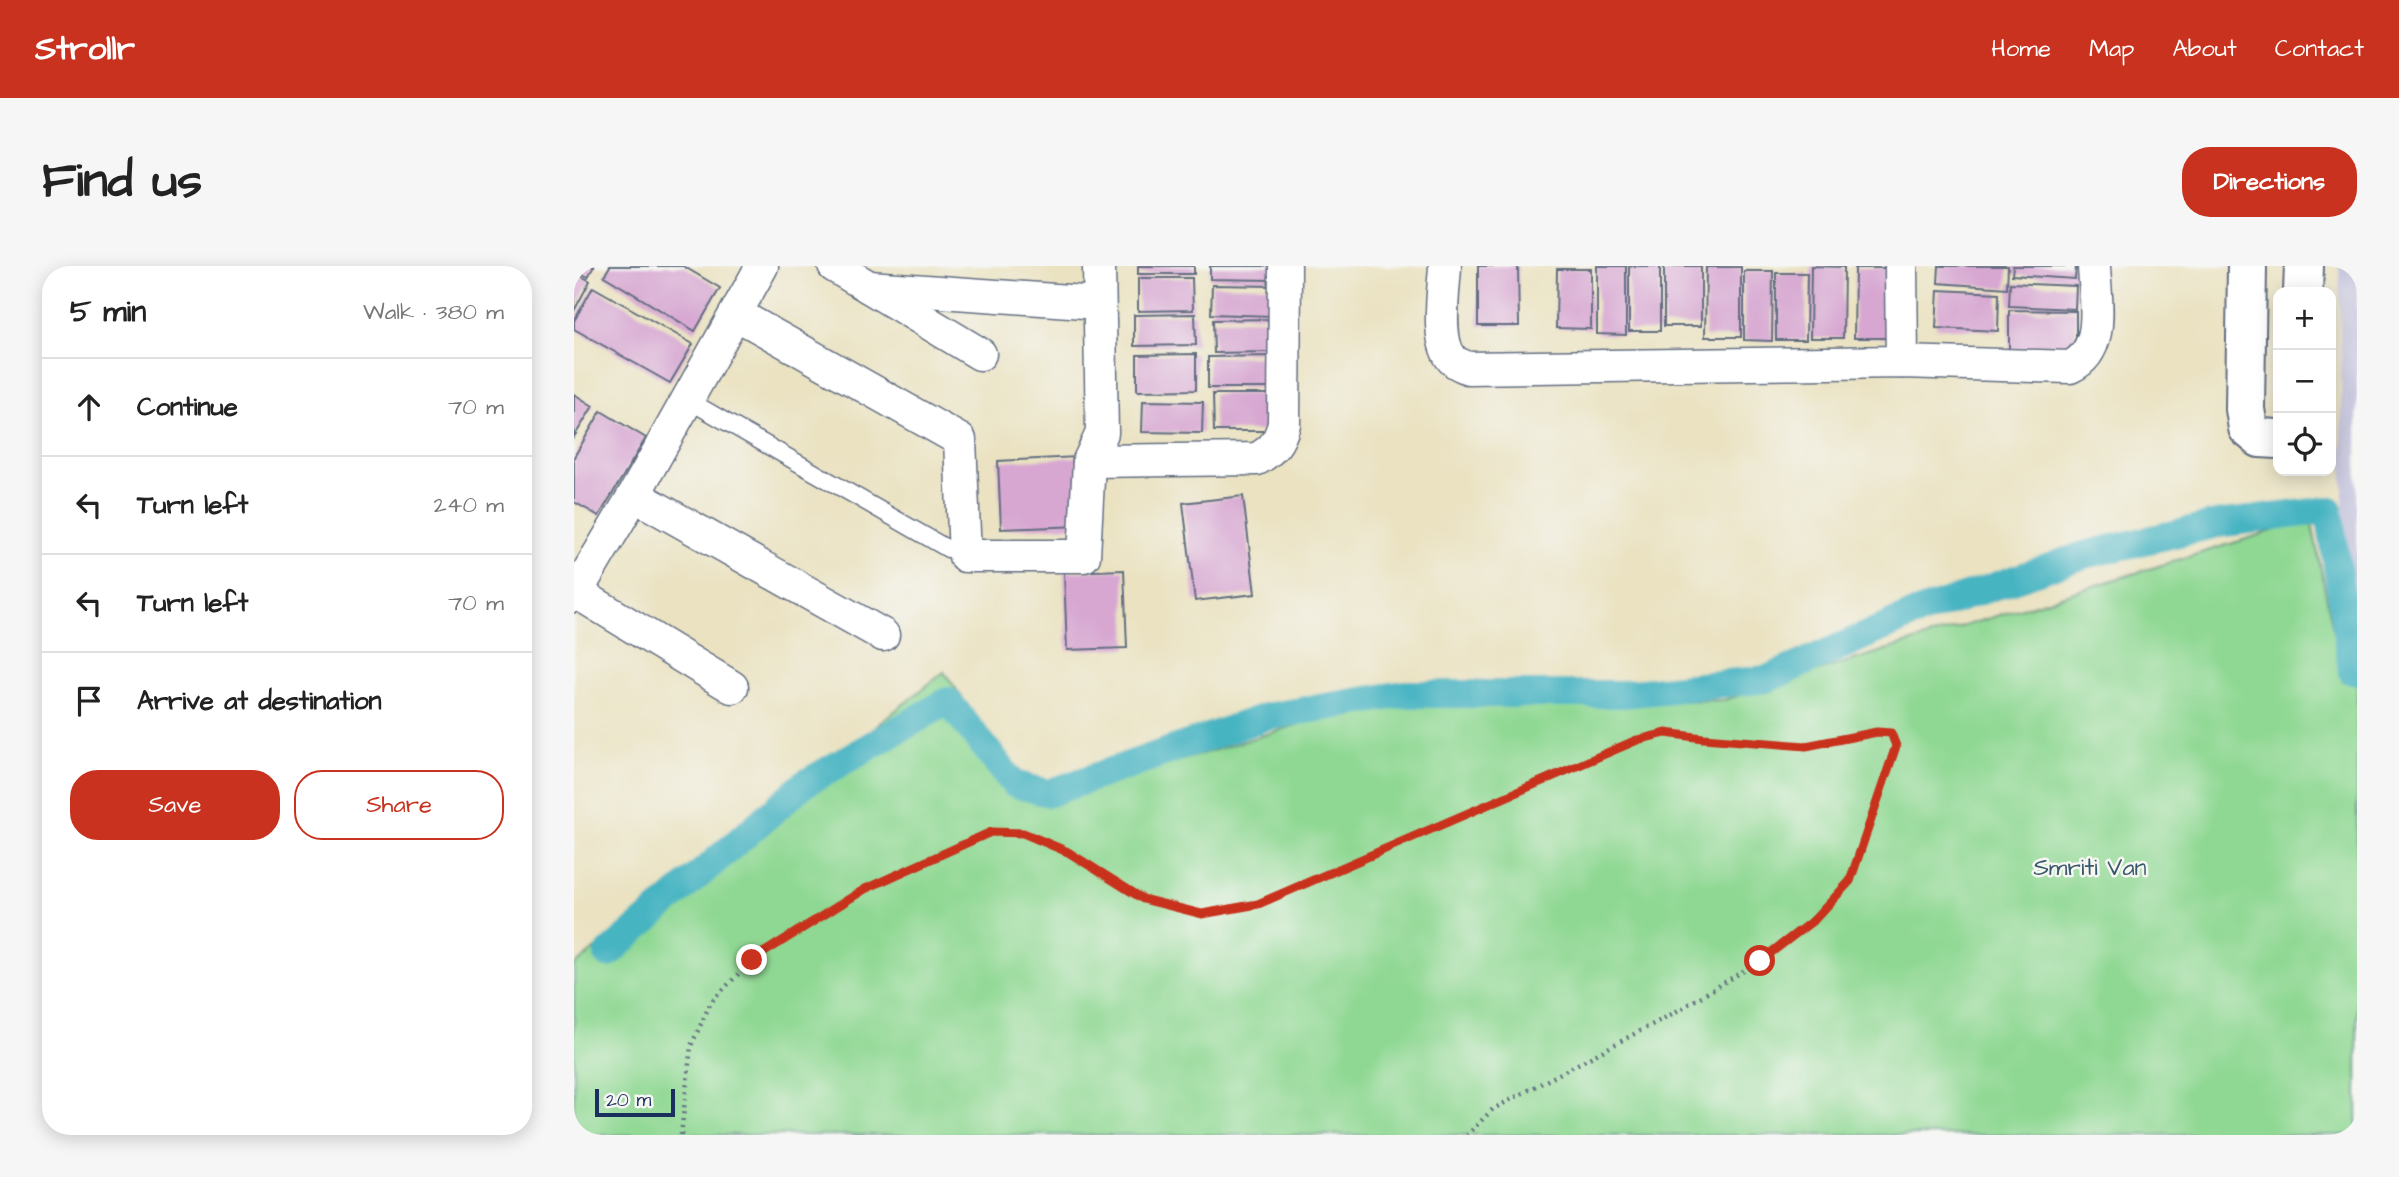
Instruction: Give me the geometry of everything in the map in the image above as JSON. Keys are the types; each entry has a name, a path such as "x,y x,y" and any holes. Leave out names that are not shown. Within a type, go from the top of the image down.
{"street":[{"path":"732,687 575,594 634,495 762,266"},
{"path":"834,266 980,354"},
{"path":"736,314 960,440 965,556 1084,556 1089,461 1102,433 1099,266"},
{"path":"1089,461 1246,459 1257,458 1270,452 1279,440 1284,424 1285,266"},
{"path":"1445,266 1442,333 1446,348 1454,361 1468,368 1902,362 2070,366 2090,353 2096,335 2094,266"},
{"path":"1901,266 1902,362"},
{"path":"2246,266 2245,409 2248,428 2260,438 2273,439"},
{"path":"2303,287 2304,266"},
{"path":"869,287 1099,303"},
{"path":"634,495 883,635"}],"lane":[{"path":"688,400 948,549"}],"path":[{"path":"681,1135 691,1046 711,1002 752,960 865,889 991,832 1023,833 1068,852 1143,899 1202,914 1258,904 1637,740 1666,733 1806,746 1877,732 1891,733 1896,746 1850,881 1815,919 1760,961 1683,1007 1493,1109 1466,1135"}],"shaded area":[{"path":"2339,266 2357,266 2357,654 2346,656"}],"green space":[{"name":"Smriti Van","path":"2311,519 2343,681 2357,678 2357,1135 574,1135 574,966 944,672 1038,804 1356,707 1724,700"}],"building":[{"path":"574,266 594,266 588,277 574,269"},
{"path":"610,266 683,266 720,288 695,331 604,276"},
{"path":"1138,266 1194,266 1194,274 1138,274"},
{"path":"1210,266 1274,266 1274,280 1210,279"},
{"path":"1478,266 1518,266 1519,326 1478,326"},
{"path":"1597,266 1626,266 1626,335 1597,334"},
{"path":"1629,266 1660,266 1660,331 1629,331"},
{"path":"1664,266 1701,266 1701,326 1664,326"},
{"path":"1811,266 1844,267 1843,338 1810,338"},
{"path":"1939,266 2008,266 2007,288 1938,283"},
{"path":"2013,266 2076,266 2075,279 2012,275"},
{"path":"1706,267 1741,267 1741,337 1705,337"},
{"path":"1855,268 1889,268 1889,338 1854,338"},
{"path":"1557,269 1591,269 1591,329 1556,328"},
{"path":"1744,271 1773,271 1772,341 1744,340"},
{"path":"574,272 590,281 574,311"},
{"path":"1776,273 1807,273 1806,340 1776,340"},
{"path":"1138,278 1192,278 1193,310 1138,311"},
{"path":"2010,283 2076,286 2075,309 2009,306"},
{"path":"1212,285 1274,286 1273,316 1211,314"},
{"path":"593,287 693,344 670,383 574,329 574,321"},
{"path":"1938,290 1999,293 1998,331 1936,328"},
{"path":"2009,310 2076,311 2076,359 2009,359"},
{"path":"1195,314 1196,345 1134,346 1134,315"},
{"path":"1268,319 1269,352 1214,353 1213,320"},
{"path":"1196,354 1196,390 1137,391 1137,355"},
{"path":"1270,356 1270,388 1208,388 1208,357"},
{"path":"574,394 593,406 574,437"},
{"path":"1213,394 1269,394 1269,431 1214,431"},
{"path":"1143,401 1203,402 1202,433 1142,432"},
{"path":"601,411 646,438 599,516 574,502 574,457"},
{"path":"1077,457 1081,526 1001,529 998,461"},
{"path":"1243,496 1255,594 1195,601 1183,503"},
{"path":"1124,570 1127,648 1067,650 1064,572"}],"waterway":[{"path":"608,954 804,784 948,701 1014,784 1049,793 1265,717 1404,694 1623,694 1767,679 1912,615 2084,555 2217,524 2329,510 2352,671 2357,669"}],"route":[{"path":"752,960 865,889 991,832 1023,833 1068,852 1143,899 1202,914 1258,904 1637,740 1666,733 1806,746 1877,732 1891,733 1896,746 1850,881 1815,919 1760,961"}]}
